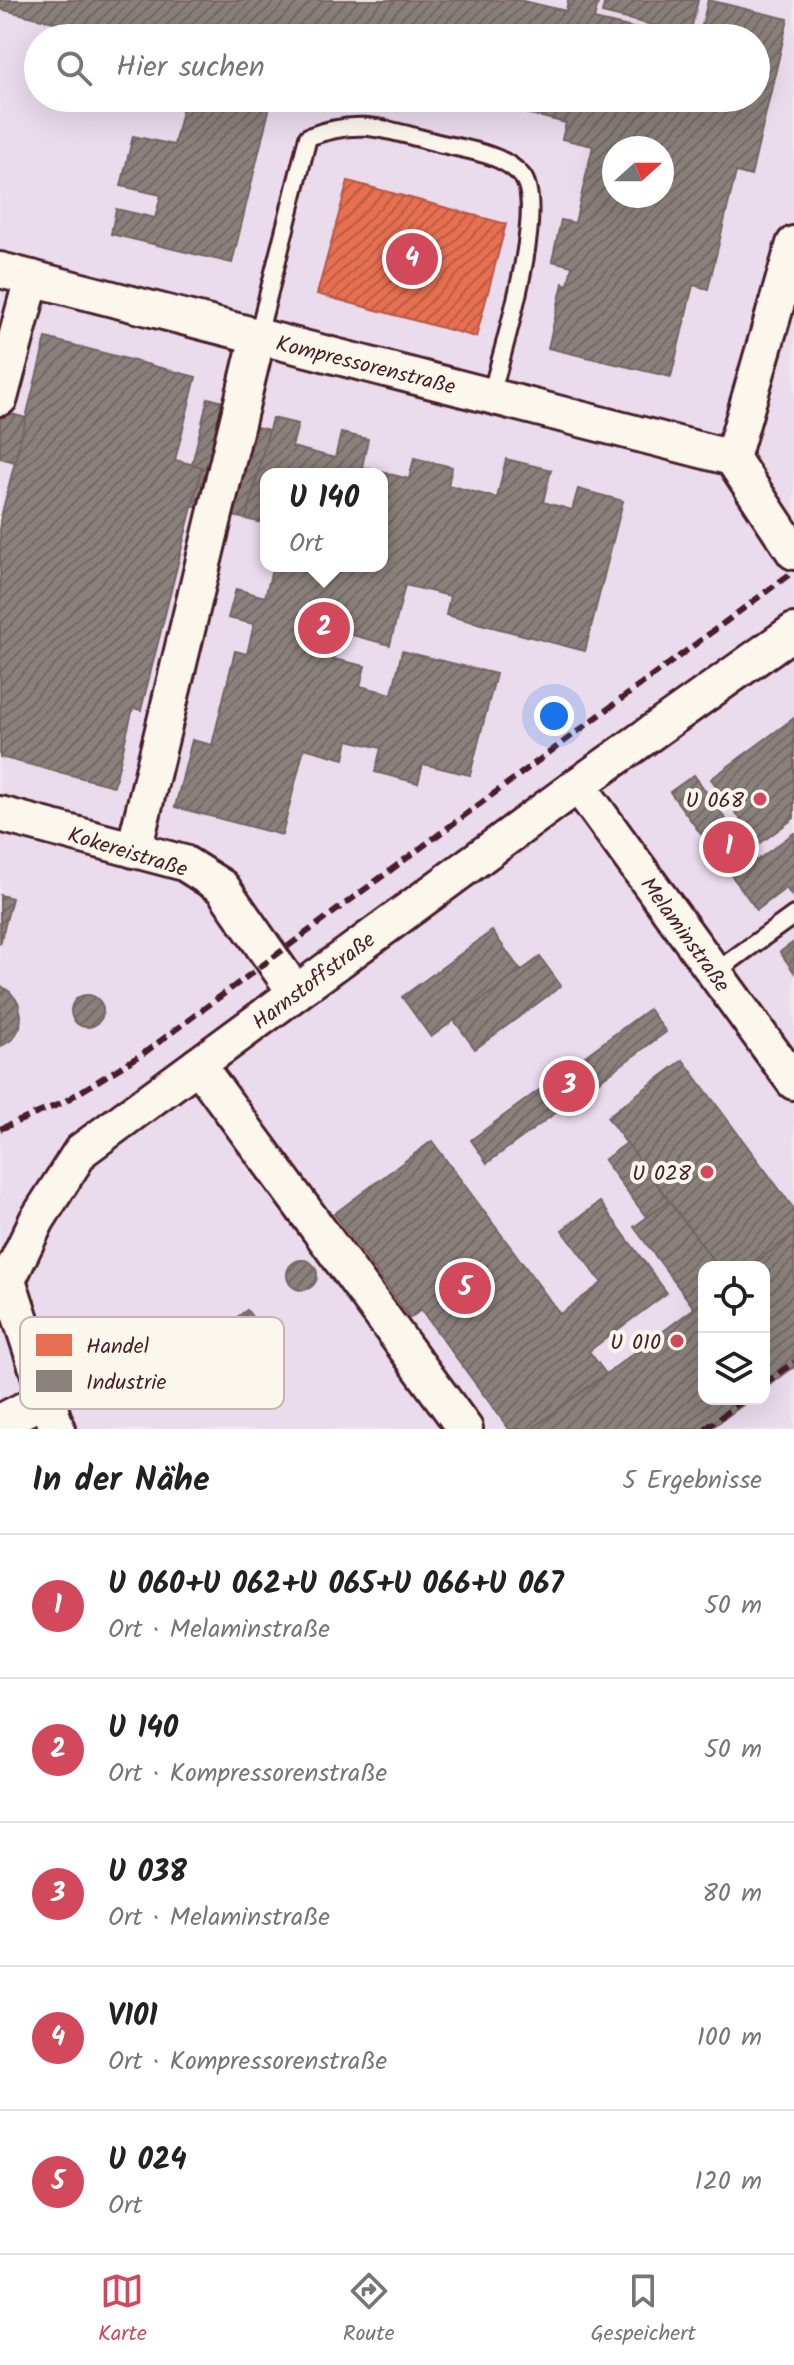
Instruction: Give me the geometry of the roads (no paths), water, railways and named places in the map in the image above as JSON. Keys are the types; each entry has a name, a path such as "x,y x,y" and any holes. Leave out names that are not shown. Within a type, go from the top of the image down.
{"street":[{"path":"794,244 732,458 794,552"},
{"path":"0,398 16,274"},
{"name":"Kompressorenstraße","path":"16,274 732,458"},
{"path":"134,850 258,336"},
{"name":"Harnstoffstraße","path":"20,1325 4,1281 37,1220 81,1151 578,785 794,631"},
{"name":"Melaminstraße","path":"578,785 794,1082"},
{"name":"Kokereistraße","path":"0,814 184,863 222,887 295,992"},
{"path":"198,1065 465,1429"},
{"path":"0,1422 52,1414"}],"lane":[{"path":"258,336 308,137 331,128 366,125 500,158 523,178 531,206 528,244 491,396"},
{"path":"714,973 794,915"}],"railway":[{"path":"0,1129 62,1103 144,1053 794,571"},
{"path":"770,1380 794,1362"},
{"path":"705,1429 737,1405"}],"place":[{"name":"V101","path":"412,259"},
{"name":"U 140","path":"324,628"},
{"name":"U 068","path":"760,799"},
{"name":"U 060+U 062+U 065+U 066+U 067","path":"729,847"},
{"name":"U 038","path":"569,1086"},
{"name":"U 028","path":"707,1172"},
{"name":"U 024","path":"465,1288"},
{"name":"U 010","path":"677,1341"}]}
